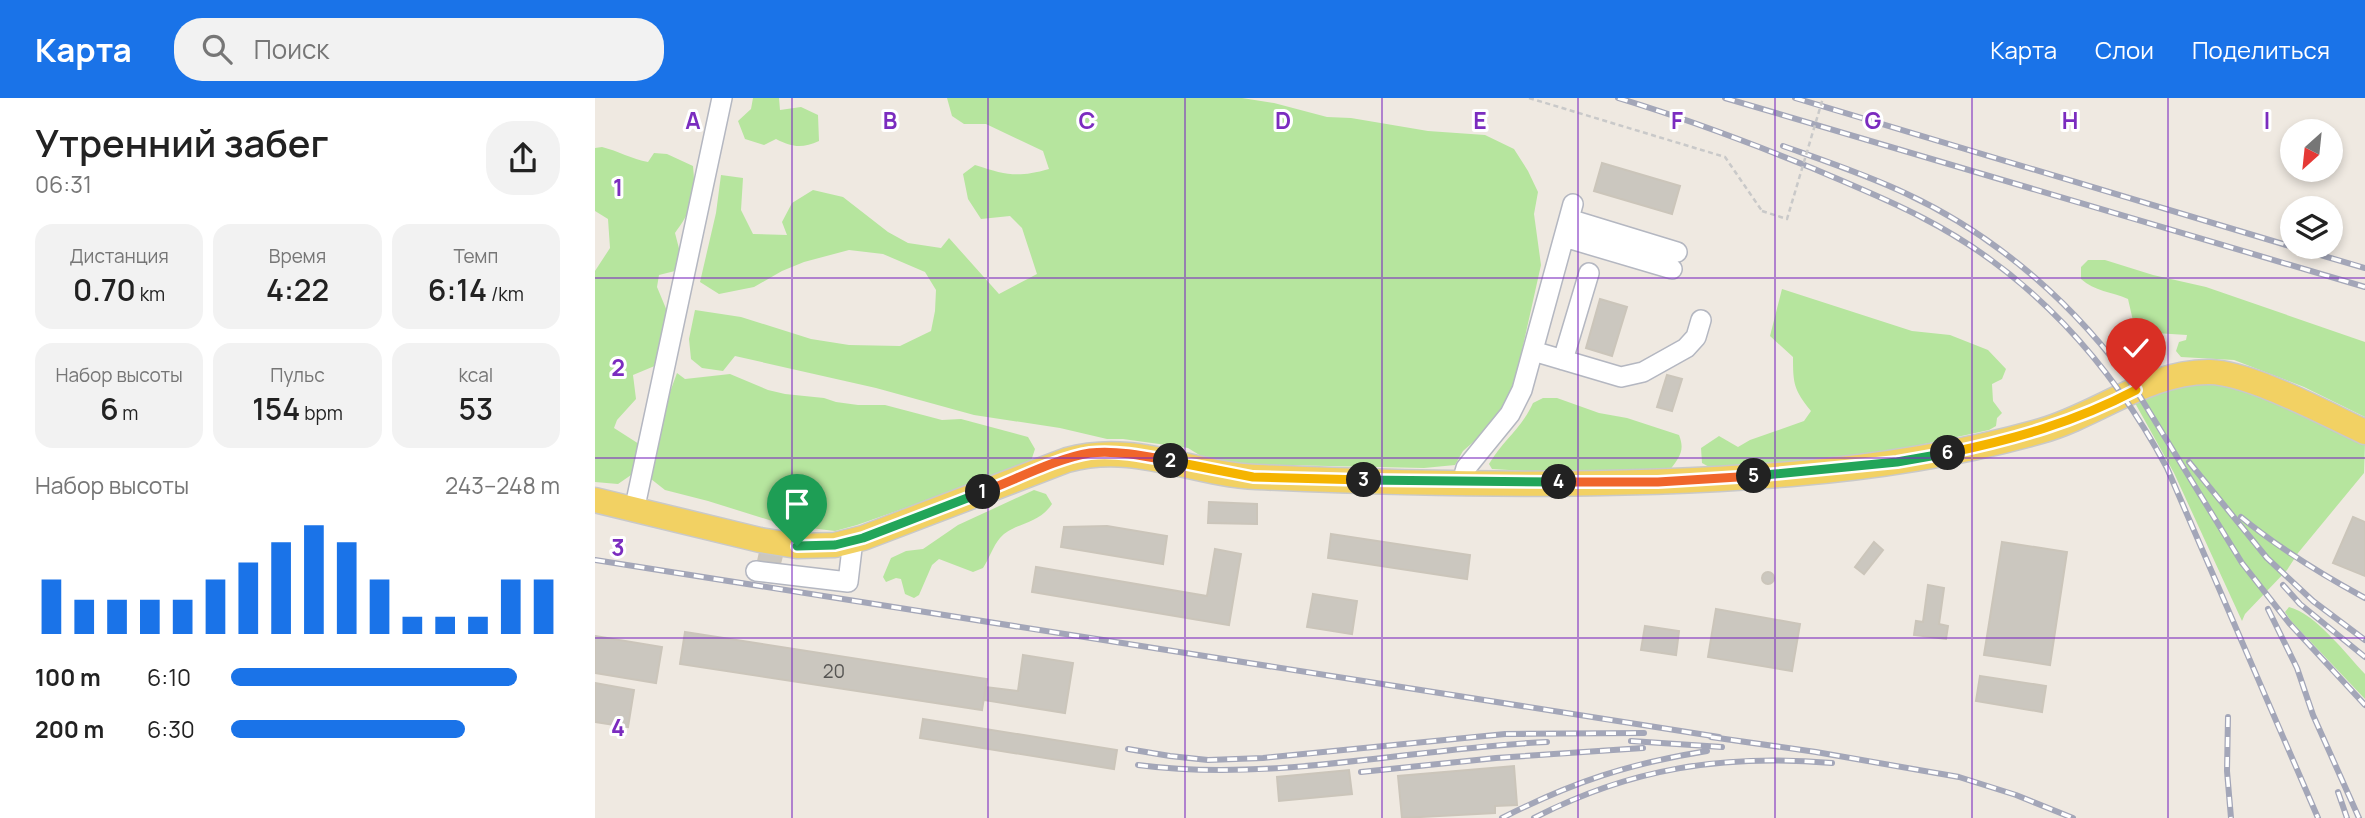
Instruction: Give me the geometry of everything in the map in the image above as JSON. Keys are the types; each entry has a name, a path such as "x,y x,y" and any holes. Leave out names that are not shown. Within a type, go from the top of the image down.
{"main road":[{"path":"595,499 760,540 797,546 835,545 853,540 1091,453 1123,453 1253,477 1462,482 1658,482 1791,474 1897,462 2043,430 2072,421 2171,376 2214,372 2246,380 2365,432"}],"street":[{"path":"634,510 722,98"},
{"path":"1462,482 1467,468 1510,414 1522,390 1569,220 1674,260"},
{"path":"1563,360 1588,273"},
{"path":"1533,351 1621,377 1643,372 1686,348 1696,337 1701,320"},
{"path":"757,571 848,582 853,540"}],"path":[{"path":"1529,98 1725,157 1762,211 1787,219 1823,98"}],"green space":[{"path":"753,98 779,98 780,110 801,107 818,115 819,141 798,146 776,139 764,145 745,139 738,121 751,109"},
{"path":"947,98 1242,98 1274,103 1327,117 1351,118 1428,131 1485,135 1514,149 1538,192 1534,214 1541,265 1518,368 1516,389 1501,418 1463,451 1455,465 1424,468 1227,464 1201,456 1188,448 1107,439 1060,428 974,415 876,388 735,356 723,371 702,368 691,359 689,339 695,310 741,317 811,339 849,345 900,346 931,331 935,311 936,290 925,272 883,254 849,250 804,262 754,287 719,294 700,282 716,213 721,175 743,178 741,210 753,234 787,235 782,222 792,203 813,190 843,197 888,232 908,243 941,248 949,238 999,294 1037,274 1022,228 1010,216 981,219 968,199 963,174 975,165 1012,174 1028,174 1049,169 1043,151 986,124 964,124 952,116"},
{"path":"602,147 648,162 654,153 667,154 693,166 694,177 692,201 675,233 682,260 675,271 659,275 657,287 667,311 657,365 633,375 636,399 617,420 614,428 639,444 634,473 618,484 595,482 595,271 610,248 608,219 595,211 595,148"},
{"path":"2088,260 2105,260 2206,287 2365,342 2365,417 2304,387 2234,360 2181,357 2176,351 2179,342 2186,340 2187,335 2155,333 2134,325 2128,299 2097,289 2081,279 2081,267"},
{"path":"1782,289 1912,331 1950,335 1988,350 2006,369 2002,379 1992,384 1993,401 2002,413 1997,418 1996,426 1989,430 1897,450 1720,473 1702,463 1701,448 1719,436 1738,447 1750,440 1804,421 1811,411 1796,386 1793,357 1770,336"},
{"path":"677,373 685,379 730,374 785,394 858,405 885,405 942,420 961,419 1028,437 1035,449 1030,464 857,525 835,531 785,525 665,490 651,479 670,392"},
{"path":"2177,383 2239,384 2365,443 2364,473 2287,570 2245,614 2242,621 2174,473 2135,403"},
{"path":"1543,398 1557,398 1599,413 1627,418 1679,435 1681,453 1670,470 1575,474 1492,469 1489,464 1494,456 1533,403"},
{"path":"1034,490 1046,494 1052,504 1040,516 1012,529 1000,538 983,568 973,572 939,559 932,565 919,595 914,598 905,594 901,579 886,582 883,577 891,558 906,551 923,549 958,525"},
{"path":"2289,607 2320,626 2365,674 2365,699 2291,621 2285,612"}],"building":[{"path":"1602,163 1680,186 1672,214 1594,191"},
{"path":"1600,299 1627,307 1612,356 1586,348"},
{"path":"1667,375 1682,379 1672,411 1657,407"},
{"path":"1209,502 1257,504 1257,524 1208,523"},
{"path":"2353,517 2365,522 2365,576 2333,563"},
{"path":"1107,526 1167,536 1163,564 1061,547 1064,527"},
{"path":"1331,534 1470,555 1467,579 1328,558"},
{"path":"1874,542 1883,550 1864,574 1855,567"},
{"path":"2002,542 2067,552 2050,665 1984,655"},
{"path":"1215,549 1241,554 1229,625 1032,592 1036,567 1207,596"},
{"path":"760,552 782,556 780,564 758,561"},
{"path":"1768,572 1774,578 1768,584 1762,578"},
{"path":"1928,585 1944,588 1939,624 1948,626 1946,639 1914,635 1916,621 1923,622"},
{"path":"1313,594 1357,601 1352,634 1307,627"},
{"path":"1716,609 1800,624 1792,671 1708,657"},
{"path":"1645,626 1679,631 1676,655 1641,650"},
{"path":"685,632 987,679 982,710 680,664"},
{"path":"595,636 662,647 656,683 595,673"},
{"path":"1023,655 1073,663 1065,713 984,700 986,687 1018,691"},
{"path":"1980,676 2046,686 2042,712 1976,701"},
{"path":"595,683 634,690 628,727 595,722"},
{"path":"923,719 1117,750 1114,769 920,738"},
{"path":"1514,766 1517,805 1495,806 1495,813 1402,818 1398,776"},
{"path":"1349,770 1352,794 1279,801 1277,777"}],"railway":[{"path":"1618,98 1764,149 1923,218 1962,240 1998,266 2064,324 2120,392 2167,468 2318,818"},
{"path":"1725,98 2365,287"},
{"path":"1795,98 2280,243"},
{"path":"1783,146 1846,168 1941,211 2005,253 2062,303 2089,330 2136,390 2242,563 2289,623 2365,705"},
{"path":"2334,259 2365,268"},
{"path":"2189,462 2267,558 2313,601 2365,640"},
{"path":"2241,517 2301,560 2365,598"},
{"path":"595,560 1719,737"},
{"path":"2283,585 2300,604 2365,657"},
{"path":"2268,609 2297,668 2313,715 2359,818"},
{"path":"2228,717 2227,771 2231,818"},
{"path":"1128,749 1208,760 1263,758 1505,734 1644,733"},
{"path":"1711,737 1959,777 2016,795 2073,818"},
{"path":"1631,741 1722,747"},
{"path":"1138,765 1241,770 1547,742"},
{"path":"1361,772 1496,758 1643,748"},
{"path":"1502,818 1553,794 1601,776 1651,762 1707,751"},
{"path":"1534,818 1606,787 1679,768 1753,761 1832,763"},
{"path":"2338,792 2347,818"}],"route":[{"path":"797,546 835,545 863,538 1091,453 1123,453 1225,474 1253,477 1462,482 1658,482 1725,478 1791,474 1897,462 1968,449 2072,421 2136,390"}]}
